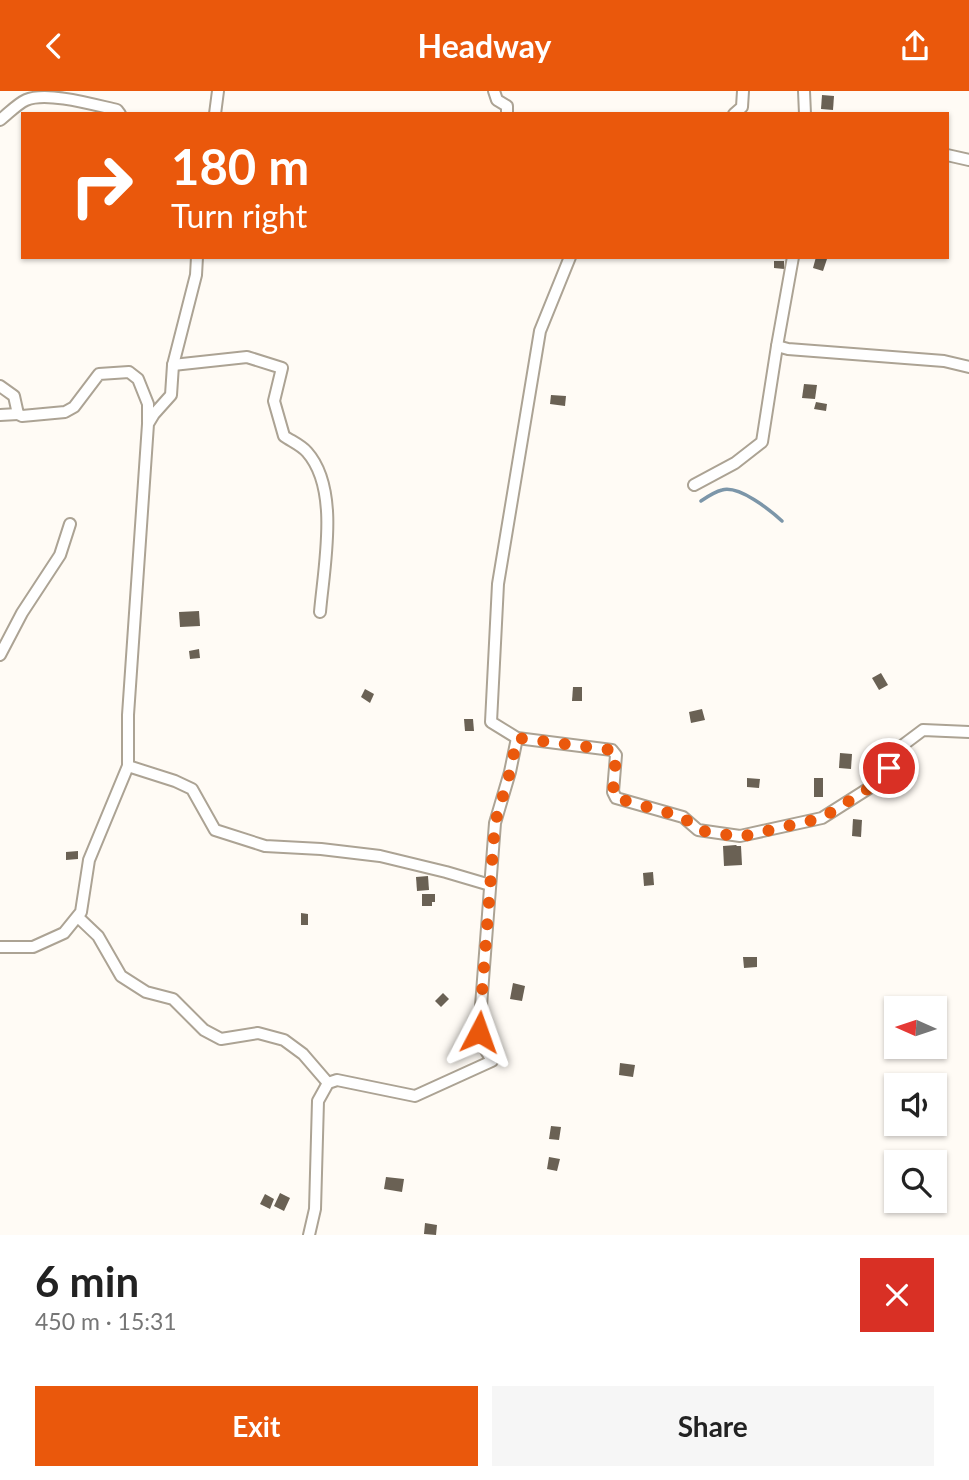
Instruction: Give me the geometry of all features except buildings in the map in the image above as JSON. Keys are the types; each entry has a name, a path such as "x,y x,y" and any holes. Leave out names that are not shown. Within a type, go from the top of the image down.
{"street":[{"path":"215,112 218,91"},
{"path":"494,91 497,100 508,106 507,112"},
{"path":"736,112 742,107 743,91"},
{"path":"804,91 804,112"},
{"path":"0,120 26,100 42,96 83,101 118,112"},
{"path":"949,155 969,160"},
{"path":"148,424 170,395 173,365 196,275 197,259"},
{"path":"569,259 540,331 498,584 491,722 517,738 612,750 616,755 613,792 616,798 683,817 698,830 740,837 822,818 874,785 889,768 899,748 923,730 969,732"},
{"path":"694,485 735,463 762,442 793,259"},
{"path":"776,346 944,362 969,367"},
{"path":"173,365 247,357 282,368 274,401 284,436 306,451 321,474 329,515 320,611"},
{"path":"0,415 65,412 74,407 99,374 130,372 138,379 148,404 128,715 128,766 89,860 78,917 64,933 33,947 0,947"},
{"path":"0,386 14,396 18,414"},
{"path":"0,655 22,613 60,555 70,524"},
{"path":"309,1235 314,1209 318,1101 328,1083 337,1080 415,1096 492,1061 479,1032 490,885 495,823 517,738"},
{"path":"128,766 192,789 215,830 265,846 380,856 490,885"},
{"path":"78,917 98,936 121,976 146,992 173,999 204,1030 220,1039 258,1034 284,1040 303,1054 328,1083"}],"waterway":[{"path":"701,501 713,493 729,489 754,499 782,521"}],"route":[{"path":"479,1032 495,823 517,738 612,750 616,755 613,792 616,798 683,817 698,830 740,837 822,818 874,785 889,768"}]}
